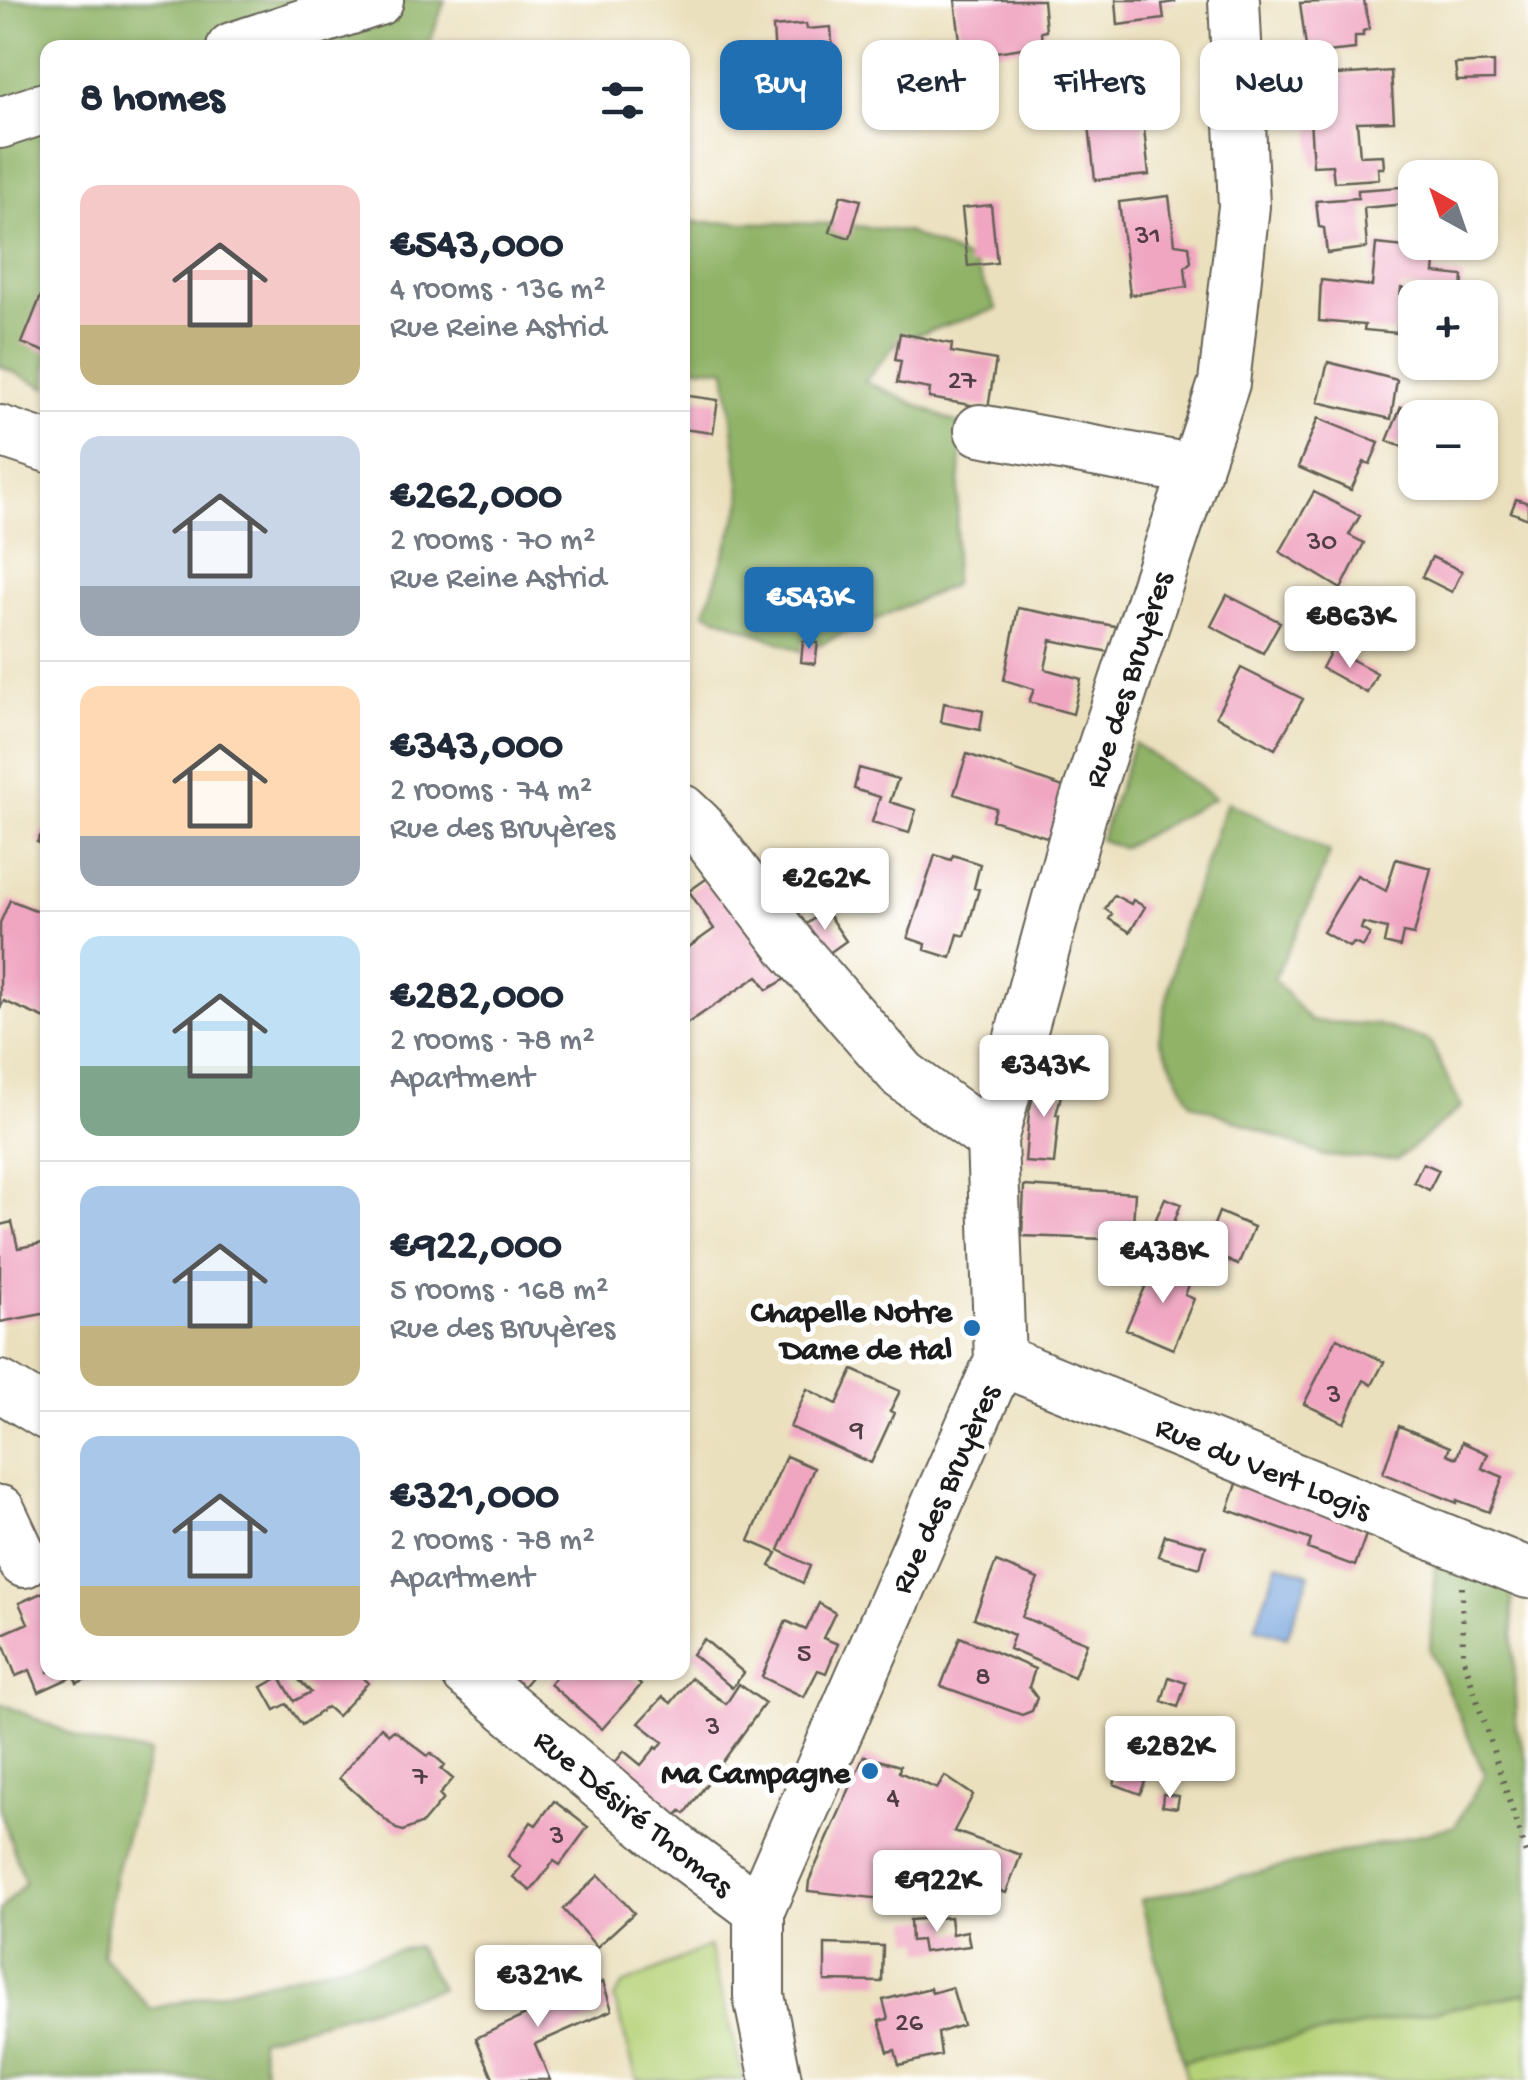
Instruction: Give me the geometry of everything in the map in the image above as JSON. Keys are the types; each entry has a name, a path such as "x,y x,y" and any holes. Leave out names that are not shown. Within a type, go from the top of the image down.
{"street":[{"path":"256,40 378,0"},
{"name":"Rue des Bruyères","path":"759,1910 1000,1360 992,1140 1081,814 1224,383 1244,206 1234,0"},
{"path":"0,123 40,110"},
{"path":"980,430 1196,470"},
{"path":"0,431 40,444"},
{"path":"690,817 792,949 903,1074 992,1140"},
{"name":"Rue du Vert Logis","path":"1000,1360 1528,1573"},
{"path":"0,1386 40,1410"},
{"path":"0,1511 24,1562"},
{"name":"Rue Désiré Thomas","path":"475,1680 677,1850 759,1910"},
{"path":"759,1910 758,1996 776,2080"}],"path":[{"path":"1461,1546 1463,1656 1528,1860"}],"green space":[{"path":"0,0 445,0 431,40 40,40 40,385 0,366"},
{"path":"690,222 838,224 907,232 973,262 997,309 899,340 865,381 963,426 953,585 803,652 705,612 742,502 726,369 690,366"},
{"path":"1134,743 1215,798 1122,848 1100,840"},
{"path":"1227,802 1330,852 1274,979 1310,1021 1378,1025 1430,1041 1461,1107 1397,1160 1325,1156 1191,1103 1159,1038 1180,934"},
{"path":"1436,1552 1512,1591 1516,1727 1528,1763 1528,1993 1183,2061 1141,1900 1455,1826 1485,1775 1430,1650"},
{"path":"0,1703 94,1744 150,1753 115,1875 102,1955 151,2009 416,1946 441,1988 259,2039 266,2080 0,2080 0,1910 25,1883 0,1810"},
{"path":"709,1946 744,2080 637,2080 614,1998 623,1985"},
{"path":"1528,1993 1528,2080 1187,2080 1183,2061"}],"water":[{"path":"1278,1563 1310,1574 1287,1637 1255,1627"}],"building":[{"path":"955,0 1043,0 1046,31 1041,32 1042,40 1019,40 1019,48 999,51 999,40 960,40"},
{"path":"1116,0 1175,2 1162,4 1164,19 1118,25"},
{"path":"1364,0 1369,29 1363,31 1363,36 1355,36 1355,49 1338,51 1338,40 1305,40 1300,3"},
{"path":"773,27 831,27 832,40 774,40"},
{"path":"1494,62 1494,80 1457,81 1455,64"},
{"path":"1391,71 1394,121 1357,122 1360,156 1383,155 1384,168 1378,168 1379,179 1334,182 1332,165 1313,166 1311,130 1338,130 1338,75"},
{"path":"1090,130 1144,130 1149,175 1095,180"},
{"path":"1398,187 1398,205 1364,208 1367,248 1327,253 1316,201 1358,198 1358,190"},
{"path":"841,195 861,200 850,238 830,232"},
{"path":"1169,196 1175,244 1189,246 1187,287 1130,295 1119,202"},
{"path":"991,205 997,263 968,266 962,208"},
{"path":"1376,244 1398,246 1398,260 1435,260 1434,273 1463,276 1463,280 1398,280 1397,333 1364,330 1365,325 1319,321 1321,280 1372,286"},
{"path":"40,298 40,350 22,343"},
{"path":"900,333 952,344 951,352 996,360 988,408 929,398 930,389 897,383 901,361 895,360"},
{"path":"1328,362 1397,380 1391,419 1318,402"},
{"path":"690,396 718,400 713,433 690,430"},
{"path":"1398,414 1398,445 1387,441"},
{"path":"1318,418 1379,443 1370,464 1364,462 1351,490 1298,467"},
{"path":"1314,492 1360,516 1349,535 1364,543 1341,589 1280,552"},
{"path":"1516,499 1528,503 1528,519 1511,512"},
{"path":"1432,557 1462,571 1452,592 1422,577"},
{"path":"1227,595 1280,622 1263,653 1211,626"},
{"path":"1018,608 1120,627 1114,653 1051,640 1045,669 1081,679 1073,714 1029,702 1034,689 1004,680"},
{"path":"803,641 818,643 815,664 801,662"},
{"path":"1332,649 1377,673 1367,693 1322,668"},
{"path":"1241,668 1303,699 1275,749 1216,716"},
{"path":"944,703 983,711 980,730 941,722"},
{"path":"967,754 1069,789 1053,839 992,820 996,808 954,794"},
{"path":"859,768 898,779 890,802 916,810 909,833 872,822 880,797 854,789"},
{"path":"935,855 951,860 953,855 980,864 974,888 979,889 965,936 958,934 951,958 925,950 926,944 908,938"},
{"path":"1396,859 1431,868 1414,935 1403,933 1400,947 1384,943 1387,929 1363,923 1361,929 1370,934 1363,947 1354,943 1349,947 1323,932 1357,875 1386,891"},
{"path":"716,872 787,978 767,990 758,976 690,1022 690,946 714,929 690,890"},
{"path":"1114,895 1145,907 1130,932 1109,919 1112,914 1105,909"},
{"path":"10,900 40,912 40,1017 4,1001 0,1008 0,923"},
{"path":"825,910 846,941 825,956 805,925"},
{"path":"1039,1073 1065,1080 1056,1115 1054,1164 1025,1162 1029,1112"},
{"path":"1423,1163 1439,1170 1429,1190 1414,1182"},
{"path":"1024,1186 1135,1193 1132,1240 1022,1236"},
{"path":"1165,1198 1181,1204 1169,1235 1152,1228"},
{"path":"1219,1212 1254,1227 1238,1265 1204,1250"},
{"path":"12,1222 18,1248 40,1244 40,1314 0,1322 0,1225"},
{"path":"1157,1261 1192,1277 1185,1295 1194,1299 1173,1349 1126,1329"},
{"path":"1337,1338 1384,1362 1372,1385 1364,1380 1344,1423 1304,1404"},
{"path":"853,1370 900,1391 871,1463 790,1427 807,1389 837,1404"},
{"path":"1399,1426 1450,1447 1447,1454 1457,1458 1462,1442 1488,1454 1482,1468 1503,1477 1489,1512 1383,1473"},
{"path":"786,1456 814,1468 779,1550 810,1566 803,1583 770,1566 777,1553 749,1541"},
{"path":"1242,1469 1367,1532 1355,1566 1308,1549 1311,1540 1228,1510"},
{"path":"1165,1535 1206,1546 1200,1568 1158,1556"},
{"path":"996,1562 1038,1579 1022,1617 1087,1643 1074,1677 1009,1649 1014,1635 974,1618"},
{"path":"40,1594 40,1680 65,1680 39,1692 30,1670 16,1676 0,1635 28,1623 19,1603"},
{"path":"819,1603 835,1613 823,1638 838,1644 826,1673 818,1670 804,1697 762,1677 786,1621 806,1630"},
{"path":"960,1637 1035,1669 1029,1687 1037,1698 1032,1711 1022,1715 941,1686"},
{"path":"704,1639 744,1673 732,1688 692,1654"},
{"path":"1169,1677 1186,1683 1178,1707 1162,1701"},
{"path":"690,1679 726,1704 739,1684 765,1703 685,1814 681,1811 670,1822 608,1772 624,1751 641,1765 658,1749 663,1742 639,1723 663,1697 671,1703"},
{"path":"282,1680 294,1701 311,1692 299,1680 368,1683 337,1716 327,1707 302,1725 287,1704 275,1710 262,1687"},
{"path":"511,1680 528,1680 521,1689"},
{"path":"553,1680 635,1680 641,1685 602,1729 550,1684"},
{"path":"381,1727 389,1734 394,1730 428,1756 431,1753 453,1779 439,1795 443,1799 423,1823 403,1831 339,1778"},
{"path":"864,1756 900,1766 899,1772 937,1789 945,1776 973,1795 954,1831 1021,1855 1006,1893 939,1869 906,1865 902,1901 808,1891"},
{"path":"1122,1764 1148,1774 1140,1794 1114,1784"},
{"path":"1163,1794 1179,1796 1177,1808 1162,1806"},
{"path":"554,1801 588,1827 560,1865 554,1861 531,1891 513,1877 521,1867 508,1856 531,1822 536,1825"},
{"path":"599,1875 634,1913 597,1947 563,1909"},
{"path":"950,1917 952,1934 967,1931 970,1946 923,1952 921,1940 911,1941 910,1920"},
{"path":"825,1944 883,1946 882,1982 825,1981"},
{"path":"538,1975 551,2004 603,1982 612,2010 535,2044 550,2080 494,2080 476,2038 530,2013 517,1985"},
{"path":"952,1987 963,2025 938,2033 941,2055 899,2065 895,2050 888,2052 879,2021 888,2019 883,2000 930,1988 932,1993"}],"place":[{"name":"Chapelle Notre Dame de Hal","path":"972,1328"},
{"name":"Ma Campagne","path":"870,1771"}]}
